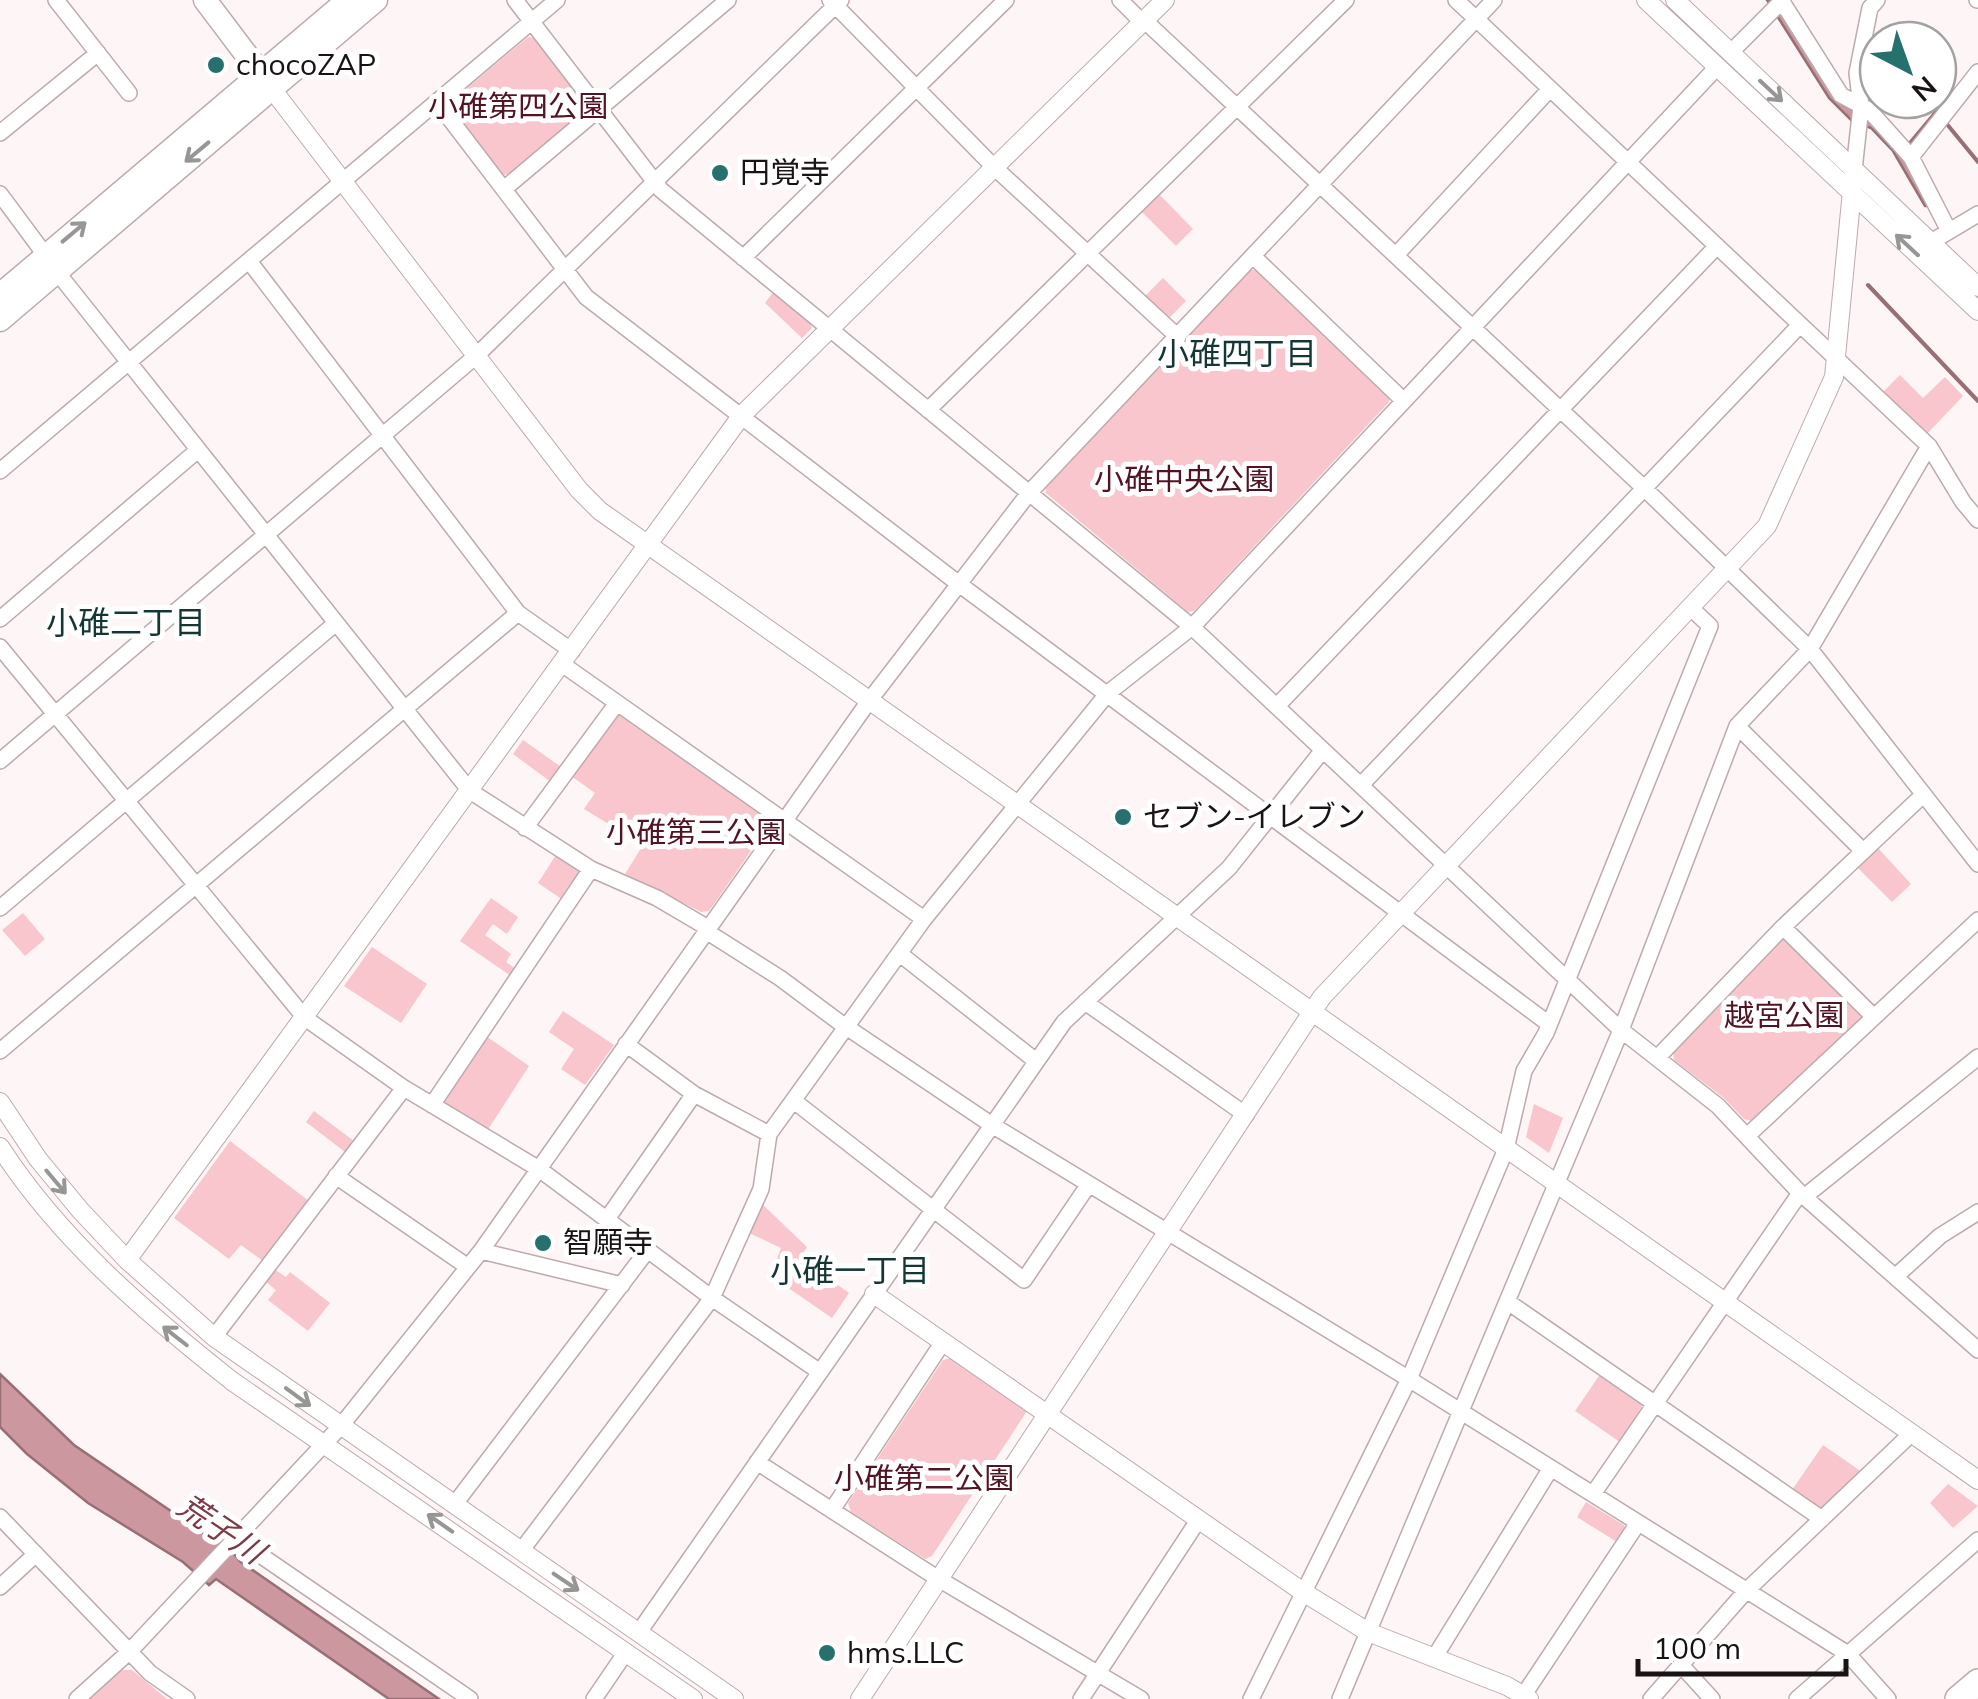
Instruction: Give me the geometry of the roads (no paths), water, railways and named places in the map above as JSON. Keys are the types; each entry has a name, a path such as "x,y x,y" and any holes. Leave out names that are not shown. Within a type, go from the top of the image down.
{"highway":[{"path":"1958,1699 1978,1682"}],"main road":[{"path":"205,0 266,81"},
{"path":"0,320 52,264 266,81 348,0"},
{"path":"266,81 376,0"},
{"path":"0,295 52,264"}],"street":[{"path":"56,0 129,93"},
{"path":"515,0 654,182 1192,626 1566,980 1621,1030 1718,1106 1802,1195 1978,1350"},
{"path":"0,471 557,0"},
{"path":"504,189 728,0"},
{"path":"742,258 1006,0"},
{"path":"1120,0 1562,410 1810,649 1978,864"},
{"path":"127,1260 742,415 1165,0"},
{"path":"928,410 1346,0"},
{"path":"1456,0 1929,446 1978,520"},
{"path":"78,1699 130,1652 340,1427 481,1251 869,701 1029,493 1494,0"},
{"path":"1646,0 1854,170 1978,287"},
{"path":"1675,0 1724,60 1852,192 1978,312"},
{"path":"0,761 476,356 835,2 994,167 1178,337"},
{"path":"522,1552 712,1298 761,1189 769,1134 924,920 1108,692 1192,626 1780,3 1841,95 1858,112"},
{"path":"0,133 98,53"},
{"path":"1910,158 1978,72"},
{"path":"266,81 578,490 648,547 1978,1480"},
{"path":"1396,255 1550,89"},
{"path":"437,102 586,297 960,584 1549,1024"},
{"path":"860,1699 1322,997 1767,526 1829,392 1836,358 1859,120"},
{"path":"1875,120 1882,123 1910,158 1949,232"},
{"path":"0,194 470,791 591,870 657,898 992,1125 1409,1379 1848,1654 1888,1699"},
{"path":"1931,242 1978,214"},
{"path":"1277,706 1716,246"},
{"path":"1254,257 1404,400"},
{"path":"249,261 518,613 617,703 924,920"},
{"path":"1361,785 1800,325"},
{"path":"1340,1699 1621,1030 1737,726 1810,649 1929,446"},
{"path":"0,619 198,450"},
{"path":"1251,1699 1409,1379 1506,1149 1524,1071 1549,1024 1710,626 1692,608"},
{"path":"0,1051 518,613"},
{"path":"0,908 336,623"},
{"path":"0,647 306,1018 404,1088 539,1169 712,1298 820,1372"},
{"path":"525,828 617,703"},
{"path":"1737,726 1864,851"},
{"path":"639,1632 1064,1022 1229,868 1323,750"},
{"path":"1657,1058 1783,926 1923,795"},
{"path":"432,1105 591,870"},
{"path":"1747,1136 1978,920"},
{"path":"1783,926 1874,1017"},
{"path":"900,954 1036,1061"},
{"path":"1085,1002 1246,1114"},
{"path":"626,1044 694,1094 769,1134"},
{"path":"1593,1494 1802,1195 1978,1057"},
{"path":"214,1337 404,1088"},
{"path":"607,1219 694,1094"},
{"path":"794,1101 1024,1280 1089,1184"},
{"path":"0,1102 38,1159 127,1260 214,1337 734,1699"},
{"path":"0,1148 20,1178 72,1237 160,1324 232,1381 693,1699"},
{"path":"336,1176 468,1267"},
{"path":"1895,1278 1940,1236 1978,1212"},
{"path":"481,1251 622,1285"},
{"path":"454,1505 648,1251"},
{"path":"874,1294 1303,1592 1368,1632 1526,1697 1638,1523"},
{"path":"1508,1302 1822,1519"},
{"path":"832,1510 944,1342"},
{"path":"1651,1699 1746,1592 1911,1434"},
{"path":"757,1462 937,1578 1141,1699"},
{"path":"1434,1658 1551,1468"},
{"path":"0,1518 150,1673 186,1699"},
{"path":"1081,1699 1199,1519"},
{"path":"1797,1699 1978,1540"},
{"path":"230,1541 470,1699"},
{"path":"0,1587 36,1554"},
{"path":"594,1699 626,1652"},
{"path":"1681,1664 1712,1699"}],"waterway":[{"path":"1910,143 1929,120"},
{"path":"1946,123 1978,162"},
{"path":"1868,285 1978,401"}],"place":[{"name":"chocoZAP","path":"216,65"},
{"name":"円覚寺","path":"720,173"},
{"name":"セブン-イレブン","path":"1123,817"},
{"name":"智願寺","path":"543,1243"},
{"name":"hms.LLC","path":"827,1653"}],"district":[{"name":"小碓四丁目","path":"1237,354"},
{"name":"小碓二丁目","path":"126,623"},
{"name":"小碓一丁目","path":"850,1271"}],"park label":[{"name":"小碓第四公園","path":"518,107"},
{"name":"小碓中央公園","path":"1184,480"},
{"name":"小碓第三公園","path":"696,833"},
{"name":"越宮公園","path":"1784,1016"},
{"name":"小碓第二公園","path":"924,1479"}],"water label":[{"name":"荒子川","path":"221,1529"}]}
